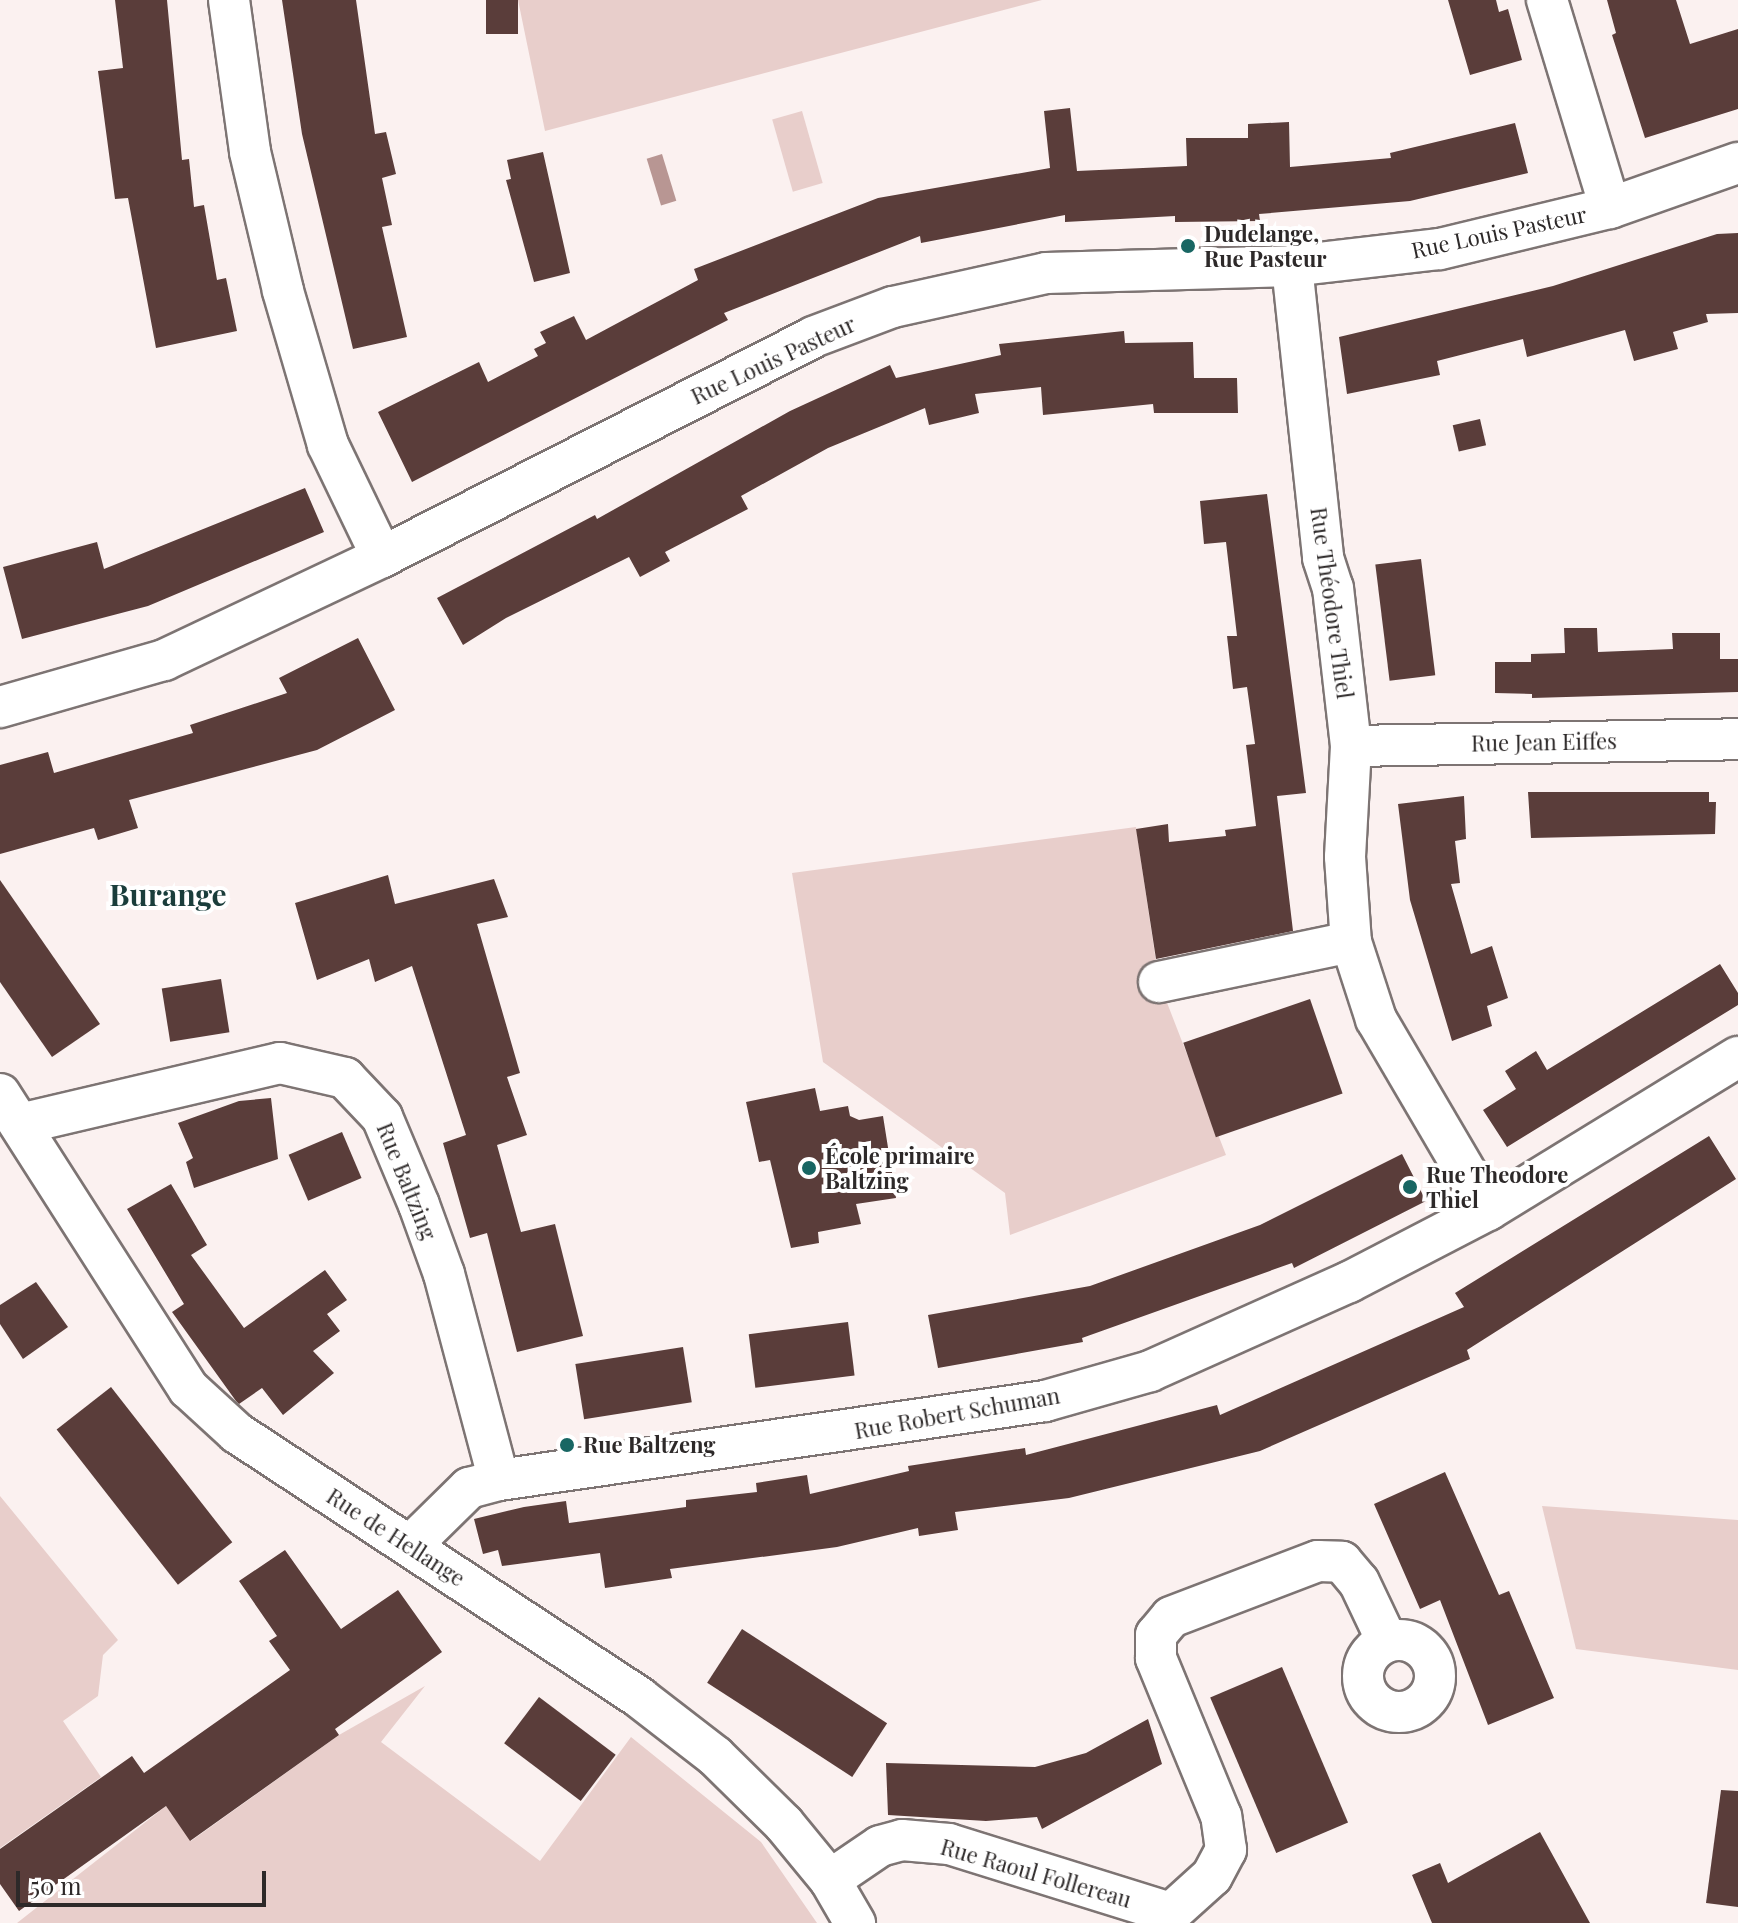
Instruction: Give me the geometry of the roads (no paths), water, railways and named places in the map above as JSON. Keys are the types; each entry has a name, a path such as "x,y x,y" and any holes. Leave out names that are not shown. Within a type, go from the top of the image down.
{"street":[{"path":"229,0 250,152 283,291 328,445 382,557"},
{"path":"1547,0 1610,208"},
{"name":"Rue Louis Pasteur","path":"0,707 164,660 382,557 799,343 893,307 956,289 1046,273 1292,266 1440,249 1610,208 1738,163"},
{"name":"Rue Théodore Thiel","path":"1292,266 1323,558 1333,588 1351,746 1345,857 1351,942 1376,1019 1488,1210"},
{"name":"Rue Jean Eiffes","path":"1351,746 1738,739"},
{"path":"1159,982 1351,942"},
{"name":"Rue Robert Schuman","path":"410,1546 469,1488 499,1480 1045,1401 1150,1371 1349,1282 1488,1210 1738,1057"},
{"name":"Rue Baltzing","path":"10,1109 280,1063 352,1082 382,1117 419,1205 444,1274 499,1480"},
{"name":"Rue de Hellange","path":"10,1109 189,1389 237,1433 640,1698 715,1756 784,1824 830,1880 855,1923"},
{"name":"Rue Raoul Follereau","path":"830,1880 880,1846 902,1840 949,1844 1171,1913 1212,1876 1226,1850 1221,1816 1156,1658 1156,1635 1171,1617 1318,1561 1342,1562 1359,1582 1387,1641"}],"place":[{"name":"Dudelange, Rue Pasteur","path":"1188,246"},
{"name":"École primaire Baltzing","path":"809,1168"},
{"name":"Rue Theodore Thiel","path":"1410,1187"},
{"name":"Rue Baltzeng","path":"567,1445"}],"district":[{"name":"Burange","path":"168,894"}]}
